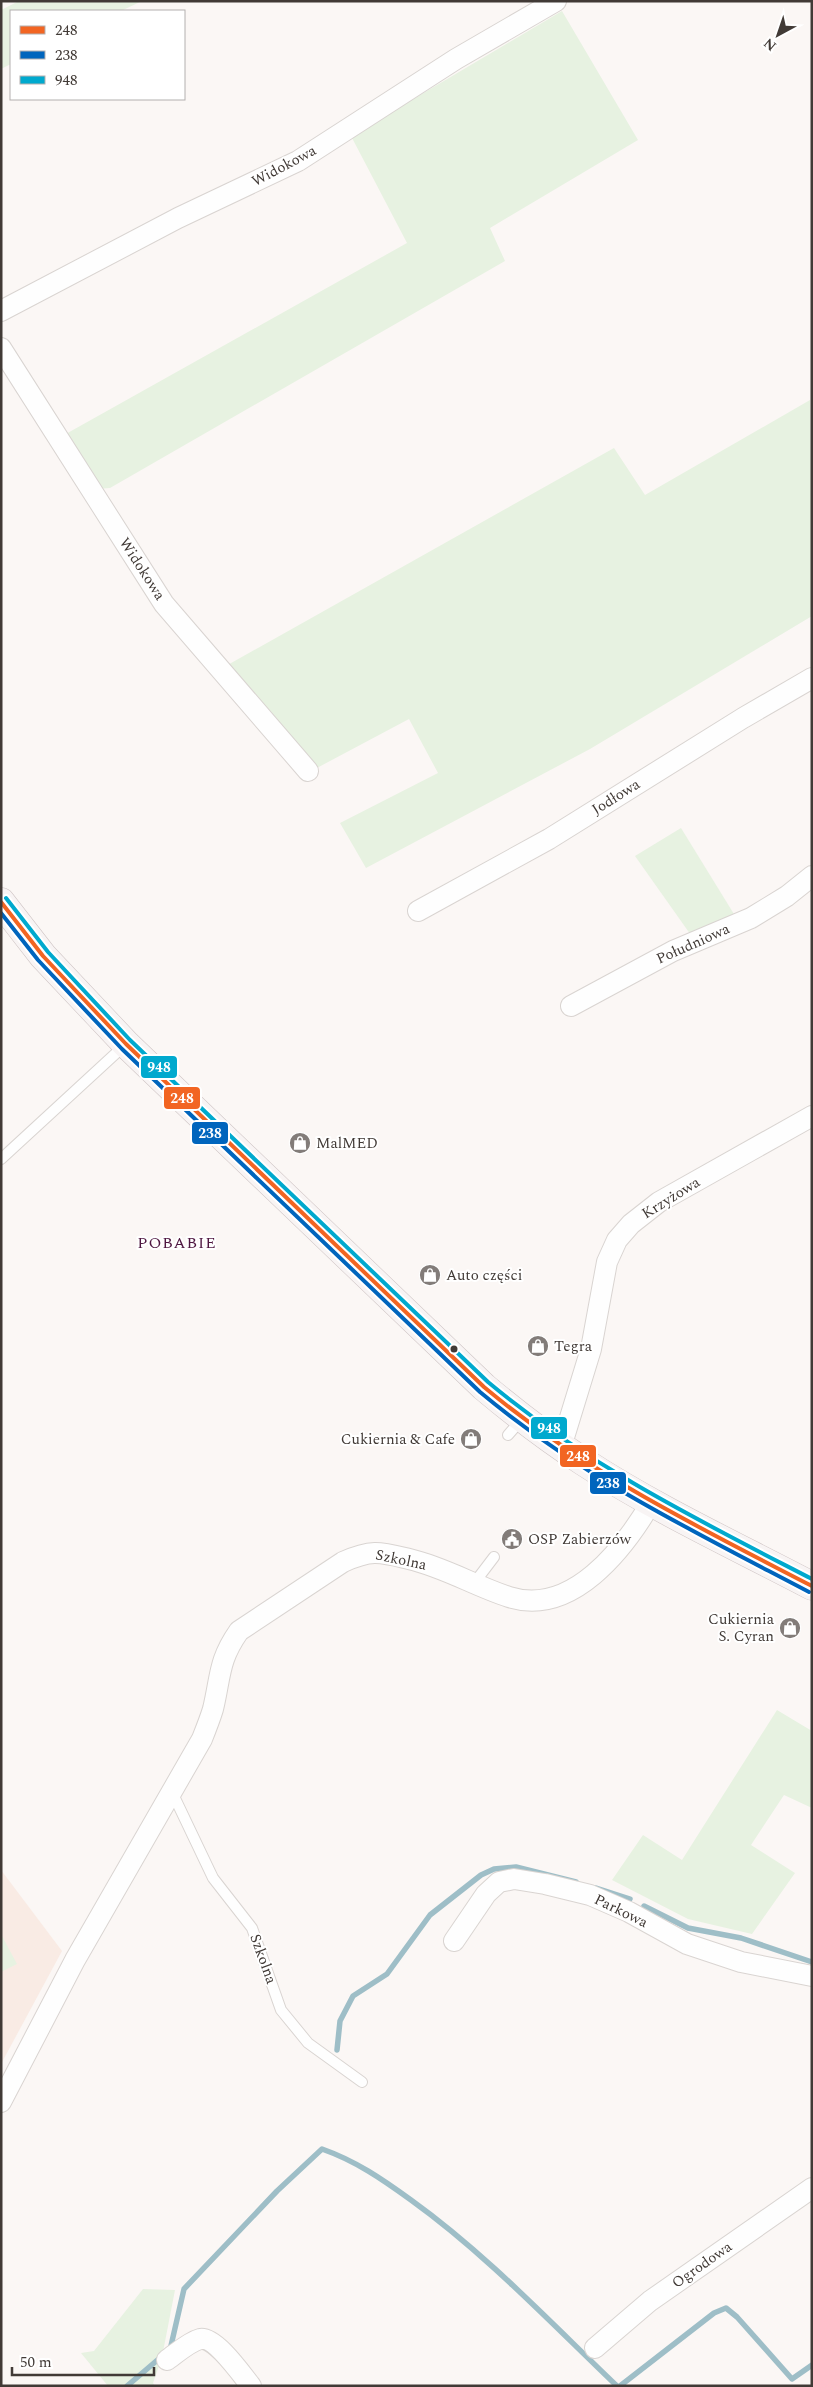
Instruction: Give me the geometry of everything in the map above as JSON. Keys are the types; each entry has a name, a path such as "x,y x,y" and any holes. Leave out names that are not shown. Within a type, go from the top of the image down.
{"main road":[{"path":"1,902 43,956 126,1044 484,1387 515,1427 561,1447 617,1482 812,1586"}],"street":[{"name":"Widokowa","path":"1,311 178,218 298,161 456,58 556,1"},
{"name":"Widokowa","path":"1,348 164,604 308,771"},
{"name":"Jodłowa","path":"418,911 549,839 743,718 812,678"},
{"name":"Południowa","path":"571,1006 674,951 751,918 787,896 812,876"},
{"name":"Krzyżowa","path":"561,1447 591,1349 607,1262 612,1247 631,1224 659,1202 812,1116"},
{"name":"Szkolna","path":"1,2102 76,1960 202,1739 213,1708 220,1670 228,1647 239,1631 343,1562 359,1555 376,1552 422,1562 508,1597 532,1602 544,1601 566,1591 598,1572 629,1538 652,1501"},
{"name":"Parkowa","path":"454,1941 486,1894 499,1882 514,1879 590,1895 629,1912 687,1944 740,1962 812,1976"},
{"name":"Ogrodowa","path":"596,2348 650,2301 812,2188"},
{"path":"167,2360 192,2342 202,2338 208,2339 229,2359 251,2386"}],"lane":[{"path":"1,1159 126,1044"},
{"path":"475,1582 494,1557"},
{"name":"Szkolna","path":"171,1791 213,1878 252,1928 280,2010 308,2043 362,2082"}],"shaded area":[{"path":"1,1870 62,1951 1,2064"}],"green space":[{"path":"19,1 142,1 123,10 10,10 10,64 1,69 1,10"},
{"path":"562,11 638,140 490,228 505,261 110,488 97,489 64,435 407,243 351,136"},
{"path":"810,400 812,616 590,749 366,868 340,823 438,773 409,719 315,769 224,667 614,448 645,495"},
{"path":"681,828 737,919 693,938 635,856"},
{"path":"777,1710 812,1731 812,1808 784,1795 751,1845 795,1873 752,1934 688,1919 612,1880 643,1835 682,1860"},
{"path":"1,1934 17,1964 1,1972"},
{"path":"143,2289 175,2290 162,2357 153,2383 155,2386 108,2386 81,2353 94,2351"}],"waterway":[{"path":"337,2050 340,2021 353,1996 387,1974 430,1915 481,1875 494,1869 516,1867 576,1882"},
{"path":"596,1888 630,1899"},
{"path":"644,1906 688,1928 741,1938 812,1962"},
{"path":"170,2350 184,2289 277,2191 322,2149 368,2171 439,2221 517,2289 617,2386"},
{"path":"620,2386 714,2313 726,2308 737,2317 792,2379 812,2365"},
{"path":"127,2386 161,2357"}],"transit line":[{"name":"948","path":"6,898 48,952 130,1040 488,1382 526,1412 605,1466 685,1513 812,1579"},
{"name":"248","path":"1,902 43,956 126,1044 484,1387 523,1418 602,1472 684,1519 812,1586"},
{"name":"238","path":"1,913 38,960 122,1049 480,1392 519,1423 598,1477 680,1524 809,1592"}],"place":[{"name":"MalMED","path":"300,1143"},
{"name":"Auto części","path":"430,1275"},
{"name":"Tegra","path":"538,1346"},
{"name":"Cukiernia & Cafe","path":"471,1439"},
{"name":"OSP Zabierzów","path":"512,1539"},
{"name":"Cukiernia S. Cyran","path":"790,1628"}],"district":[{"name":"POBABIE","path":"177,1243"}]}
